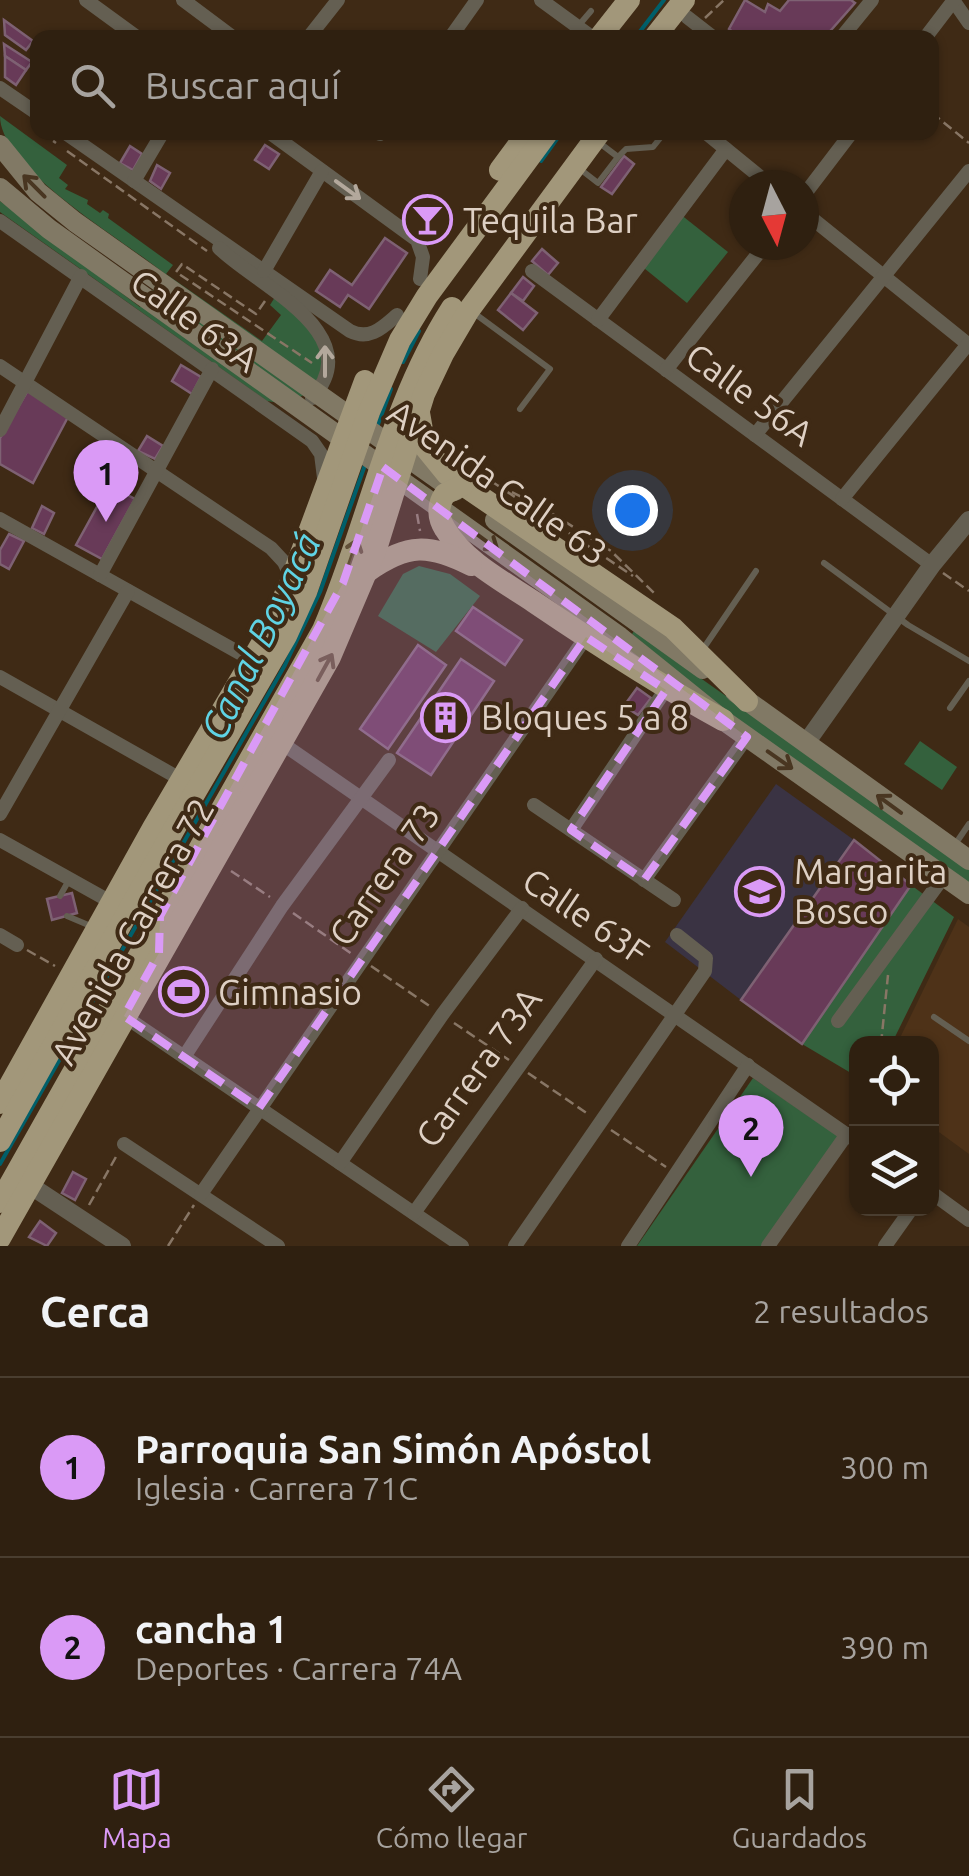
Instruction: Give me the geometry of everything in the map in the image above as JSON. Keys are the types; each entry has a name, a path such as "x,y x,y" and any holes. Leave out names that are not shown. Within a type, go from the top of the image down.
{"highway":[{"path":"624,30 647,0"},
{"path":"667,30 691,6"},
{"path":"602,30 620,7"},
{"name":"Avenida Carrera 72","path":"11,1103 286,636 306,592 383,377 426,296 541,140"},
{"name":"Avenida Carrera 72","path":"0,1141 18,1070 252,660 292,579 381,344 420,279 521,142"},
{"name":"Avenida Carrera 72","path":"0,1202 323,630 343,584 406,394 427,350 452,309 587,142"},
{"name":"Avenida Carrera 72","path":"0,1238 330,657 368,571 419,408 443,354 549,188 587,142"},
{"path":"359,394 383,377 381,344"},
{"path":"419,408 421,431 430,456 441,469 660,618 697,658 747,700"},
{"path":"463,485 444,494 440,501 442,526 465,551 586,637 666,689 723,720"},
{"path":"368,571 399,553 423,548 451,555 502,580"},
{"path":"199,846 238,814"},
{"path":"159,953 160,916"}],"main road":[{"name":"Avenida Calle 63","path":"0,145 70,231 620,636 723,720 969,894"},
{"name":"Avenida Calle 63","path":"0,188 70,231 697,658"},
{"path":"747,700 960,854"}],"street":[{"path":"86,0 127,30"},
{"path":"183,0 223,30"},
{"path":"314,30 338,0"},
{"path":"456,30 478,0"},
{"path":"541,0 583,30"},
{"path":"848,30 872,0"},
{"path":"931,30 953,0 969,23"},
{"path":"691,6 708,30"},
{"path":"0,88 30,109"},
{"path":"75,140 357,335 372,334 397,314"},
{"path":"134,181 158,140"},
{"path":"281,140 417,240 423,258 420,279"},
{"path":"715,140 752,170"},
{"path":"819,175 846,140"},
{"path":"598,320 726,149"},
{"path":"264,271 322,171"},
{"path":"755,435 969,171"},
{"name":"Calle 63A","path":"0,221 318,448 323,460 324,488"},
{"path":"196,224 233,262 306,316 323,340 327,372 312,398 292,408 260,404"},
{"path":"819,224 969,344 842,499"},
{"path":"666,370 753,260"},
{"name":"Calle 56A","path":"532,271 937,568"},
{"path":"0,430 81,276"},
{"path":"0,366 271,548 292,579"},
{"path":"100,575 212,369"},
{"path":"0,519 252,660"},
{"path":"806,743 969,520"},
{"path":"271,548 290,546 307,537"},
{"path":"0,814 128,591"},
{"name":"Carrera 73","path":"201,1194 586,637"},
{"path":"0,677 182,780"},
{"path":"570,830 666,689"},
{"path":"644,880 747,737"},
{"name":"Calle 63F","path":"280,742 849,1135"},
{"path":"184,1057 282,906 389,760"},
{"path":"534,805 674,900"},
{"path":"0,840 112,902"},
{"path":"838,1021 944,876"},
{"path":"340,1163 522,908"},
{"path":"0,935 17,945"},
{"path":"515,1246 707,965 700,953 676,935"},
{"name":"Carrera 73A","path":"414,1213 596,959"},
{"path":"124,1016 462,1246"},
{"path":"628,1246 748,1065"},
{"path":"768,1246 849,1141"},
{"path":"124,1144 278,1246"},
{"path":"31,1186 122,1246"},
{"path":"939,1199 969,1220"},
{"path":"885,1246 906,1216"}],"lane":[{"path":"577,26 591,11"},
{"path":"587,142 598,183 626,149 654,147 659,140"},
{"path":"587,142 618,157"},
{"path":"469,310 550,368 520,409"},
{"path":"824,563 896,616 969,661"},
{"path":"697,658 756,571"},
{"path":"950,708 969,681"},
{"path":"960,854 969,824"},
{"path":"60,896 70,879"},
{"path":"67,916 97,929"},
{"path":"934,1017 969,1041"}],"path":[{"path":"939,119 969,143"},
{"path":"52,140 212,255"},
{"path":"227,294 256,314 268,296"},
{"path":"937,568 969,591"},
{"path":"17,945 72,975"},
{"path":"882,1036 891,948"},
{"path":"81,1219 124,1144"},
{"path":"168,1246 201,1194"}],"highlighted area":[{"path":"383,467 747,737 644,880 571,830 666,690 586,637 259,1108 124,1016 159,953 160,916 343,583"}],"shaded area":[{"name":"Margarita Bosco","path":"776,784 854,840 741,1000 665,942"},
{"path":"958,919 969,927 969,1154 939,1132 939,1036 901,1036"}],"green space":[{"path":"0,116 67,165 59,178 68,185 65,189 88,200 87,204 100,213 103,210 109,214 108,218 173,265 166,274 262,341 281,315 270,305 275,297 316,337 322,363 313,386 294,400 267,401 0,212 0,201 140,307 165,274 42,181 5,137"},
{"path":"680,214 728,252 687,303 639,264"},
{"path":"419,566 450,574 480,596 436,652 378,616 403,574"},
{"path":"634,631 969,868 969,885 714,702 632,634"},
{"path":"920,741 957,767 942,790 904,764"},
{"path":"911,885 954,917 895,1036 849,1036 849,1072 741,1000"},
{"path":"753,1078 838,1136 762,1246 637,1246"}],"building":[{"path":"745,0 765,12 768,4 780,11 789,0 855,3 831,30 729,29"},
{"path":"4,20 30,39 30,45 26,50 5,35"},
{"path":"4,44 30,61 30,65 26,70 5,56"},
{"path":"5,56 26,70 16,85 5,77"},
{"path":"265,145 279,154 269,169 255,160"},
{"path":"130,146 142,154 133,170 120,163"},
{"path":"624,156 634,164 612,194 601,187"},
{"path":"157,165 170,173 161,189 150,181"},
{"path":"385,238 407,253 369,309 348,295 340,307 316,291 330,270 352,285"},
{"path":"542,249 558,263 548,275 532,261"},
{"path":"523,277 534,286 523,301 511,293"},
{"path":"511,293 537,313 523,330 498,310"},
{"path":"181,365 201,377 192,394 172,381"},
{"path":"28,390 68,417 33,483 0,464 0,438"},
{"path":"147,436 163,446 155,459 138,451"},
{"path":"109,485 135,499 102,559 76,545"},
{"path":"42,506 54,513 44,534 32,528"},
{"path":"9,534 24,541 9,569 0,564 0,550"},
{"path":"473,607 522,640 505,665 456,631"},
{"path":"418,645 446,665 388,749 360,729"},
{"name":"Bloques 5 a 8","path":"461,659 494,681 431,775 397,753"},
{"path":"637,688 651,698 638,715 624,706"},
{"path":"854,840 911,885 802,1044 741,1000"},
{"path":"72,893 77,913 52,920 47,899"},
{"name":"Gimnasio","path":"178,981 196,992 189,1004 170,993"},
{"path":"73,1172 86,1179 75,1200 62,1193"},
{"path":"40,1221 56,1233 47,1246 29,1237"}],"waterway":[{"name":"Canal Boyacá","path":"641,30 664,0"},
{"name":"Canal Boyacá","path":"541,161 556,140"},
{"name":"Canal Boyacá","path":"403,362 419,331"},
{"name":"Canal Boyacá","path":"377,427 391,389"},
{"name":"Canal Boyacá","path":"0,1164 285,665 320,592 365,465"}],"place":[{"name":"Tequila Bar","path":"428,220"},
{"name":"Parroquia San Simón Apóstol","path":"106,522"},
{"name":"Bloques 5 a 8","path":"446,717"},
{"name":"Margarita Bosco","path":"759,891"},
{"name":"Gimnasio","path":"183,992"},
{"name":"cancha 1","path":"751,1177"}]}
